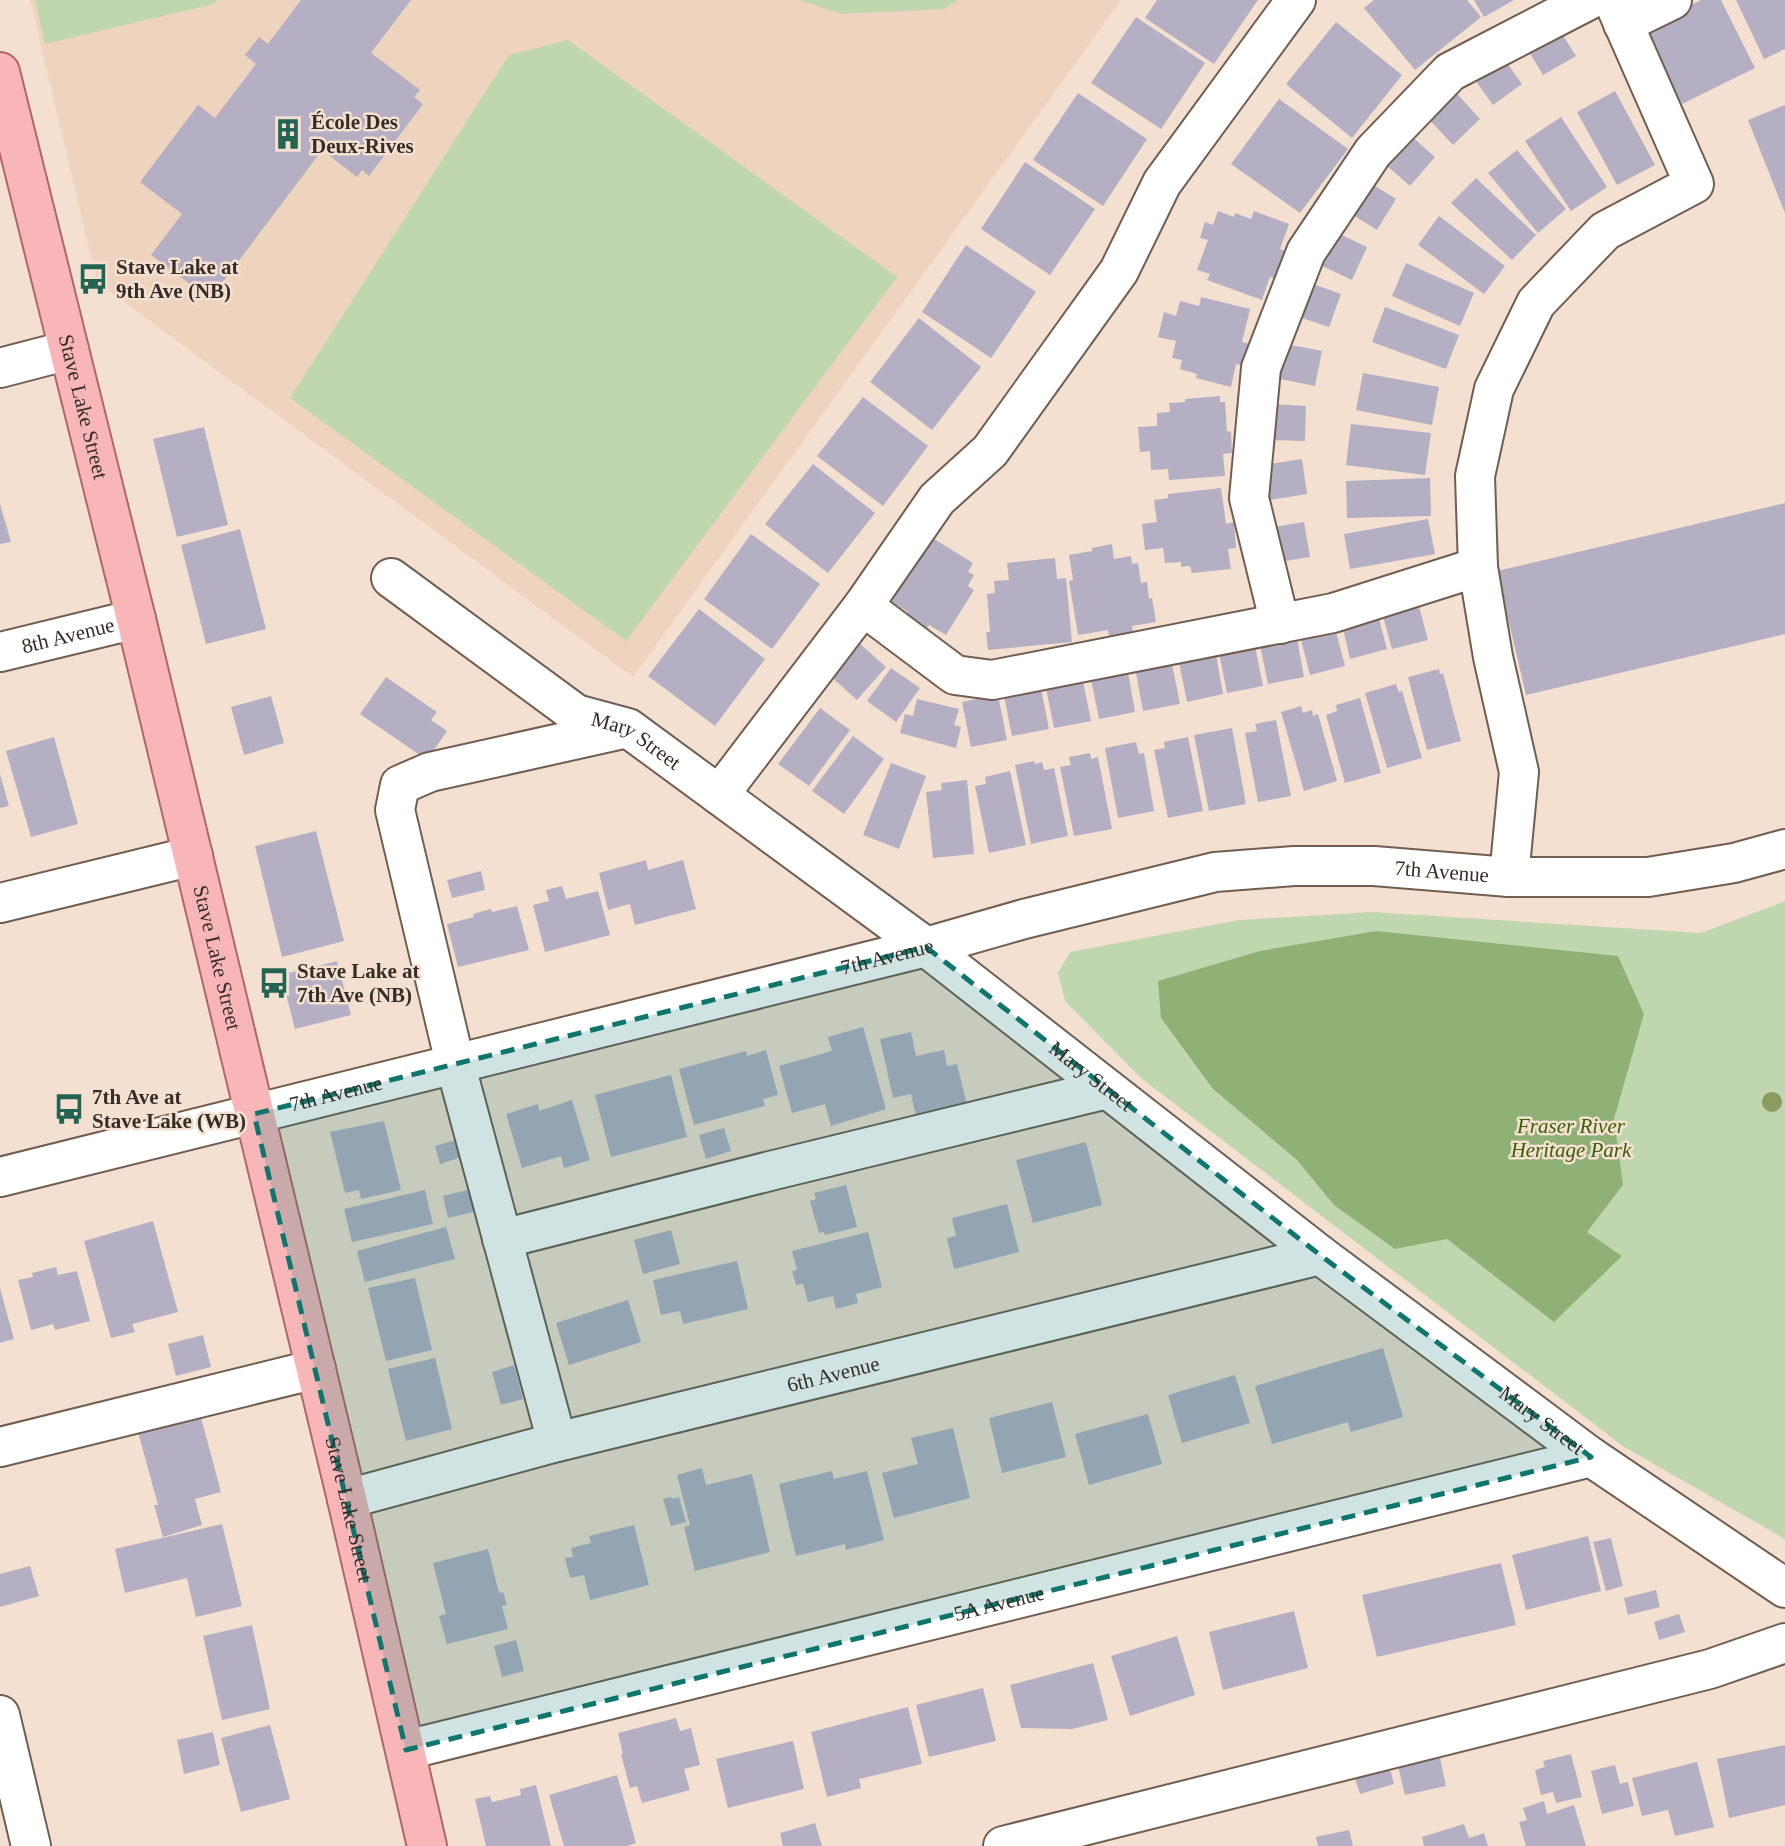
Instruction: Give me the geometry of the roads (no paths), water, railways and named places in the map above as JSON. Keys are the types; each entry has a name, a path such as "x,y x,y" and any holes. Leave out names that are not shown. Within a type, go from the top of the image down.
{"main road":[{"name":"Stave Lake Street","path":"0,72 6,121 69,350 136,619 347,1499 427,1846"}],"street":[{"path":"719,795 863,606 937,499 989,451 1119,271 1162,183 1296,0"},
{"path":"1280,624 1249,498 1261,368 1306,252 1373,152 1450,72 1589,0"},
{"path":"1509,877 1519,772 1493,657 1478,567 1475,476 1494,388 1536,303 1605,231 1694,184 1618,12 1672,0"},
{"path":"0,368 69,350"},
{"path":"863,606 955,675 992,680 1333,614 1478,567"},
{"name":"Mary Street","path":"391,578 576,715 628,728 926,947 1320,1255 1591,1457 1785,1588"},
{"name":"8th Avenue","path":"0,652 136,619"},
{"path":"557,1442 455,1063 395,810 400,785 430,772 628,728"},
{"name":"7th Avenue","path":"0,1177 926,947 1024,919 1214,872 1294,866 1374,866 1509,877 1648,877 1734,863 1785,849"},
{"path":"0,903 192,856"},
{"path":"502,1239 1107,1089"},
{"name":"6th Avenue","path":"347,1499 557,1442 1320,1255"},
{"path":"0,1447 316,1369"},
{"name":"5A Avenue","path":"406,1750 1591,1457"},
{"path":"1003,1846 1710,1669 1785,1643"},
{"path":"0,1715 31,1846"}],"place":[{"name":"École Des Deux-Rives","path":"288,134"},
{"name":"Stave Lake at 9th Ave (NB)","path":"93,279"},
{"name":"Stave Lake at 7th Ave (NB)","path":"274,983"},
{"name":"7th Ave at Stave Lake (WB)","path":"69,1109"}],"park label":[{"name":"Fraser River Heritage Park","path":"1571,1138"}]}
